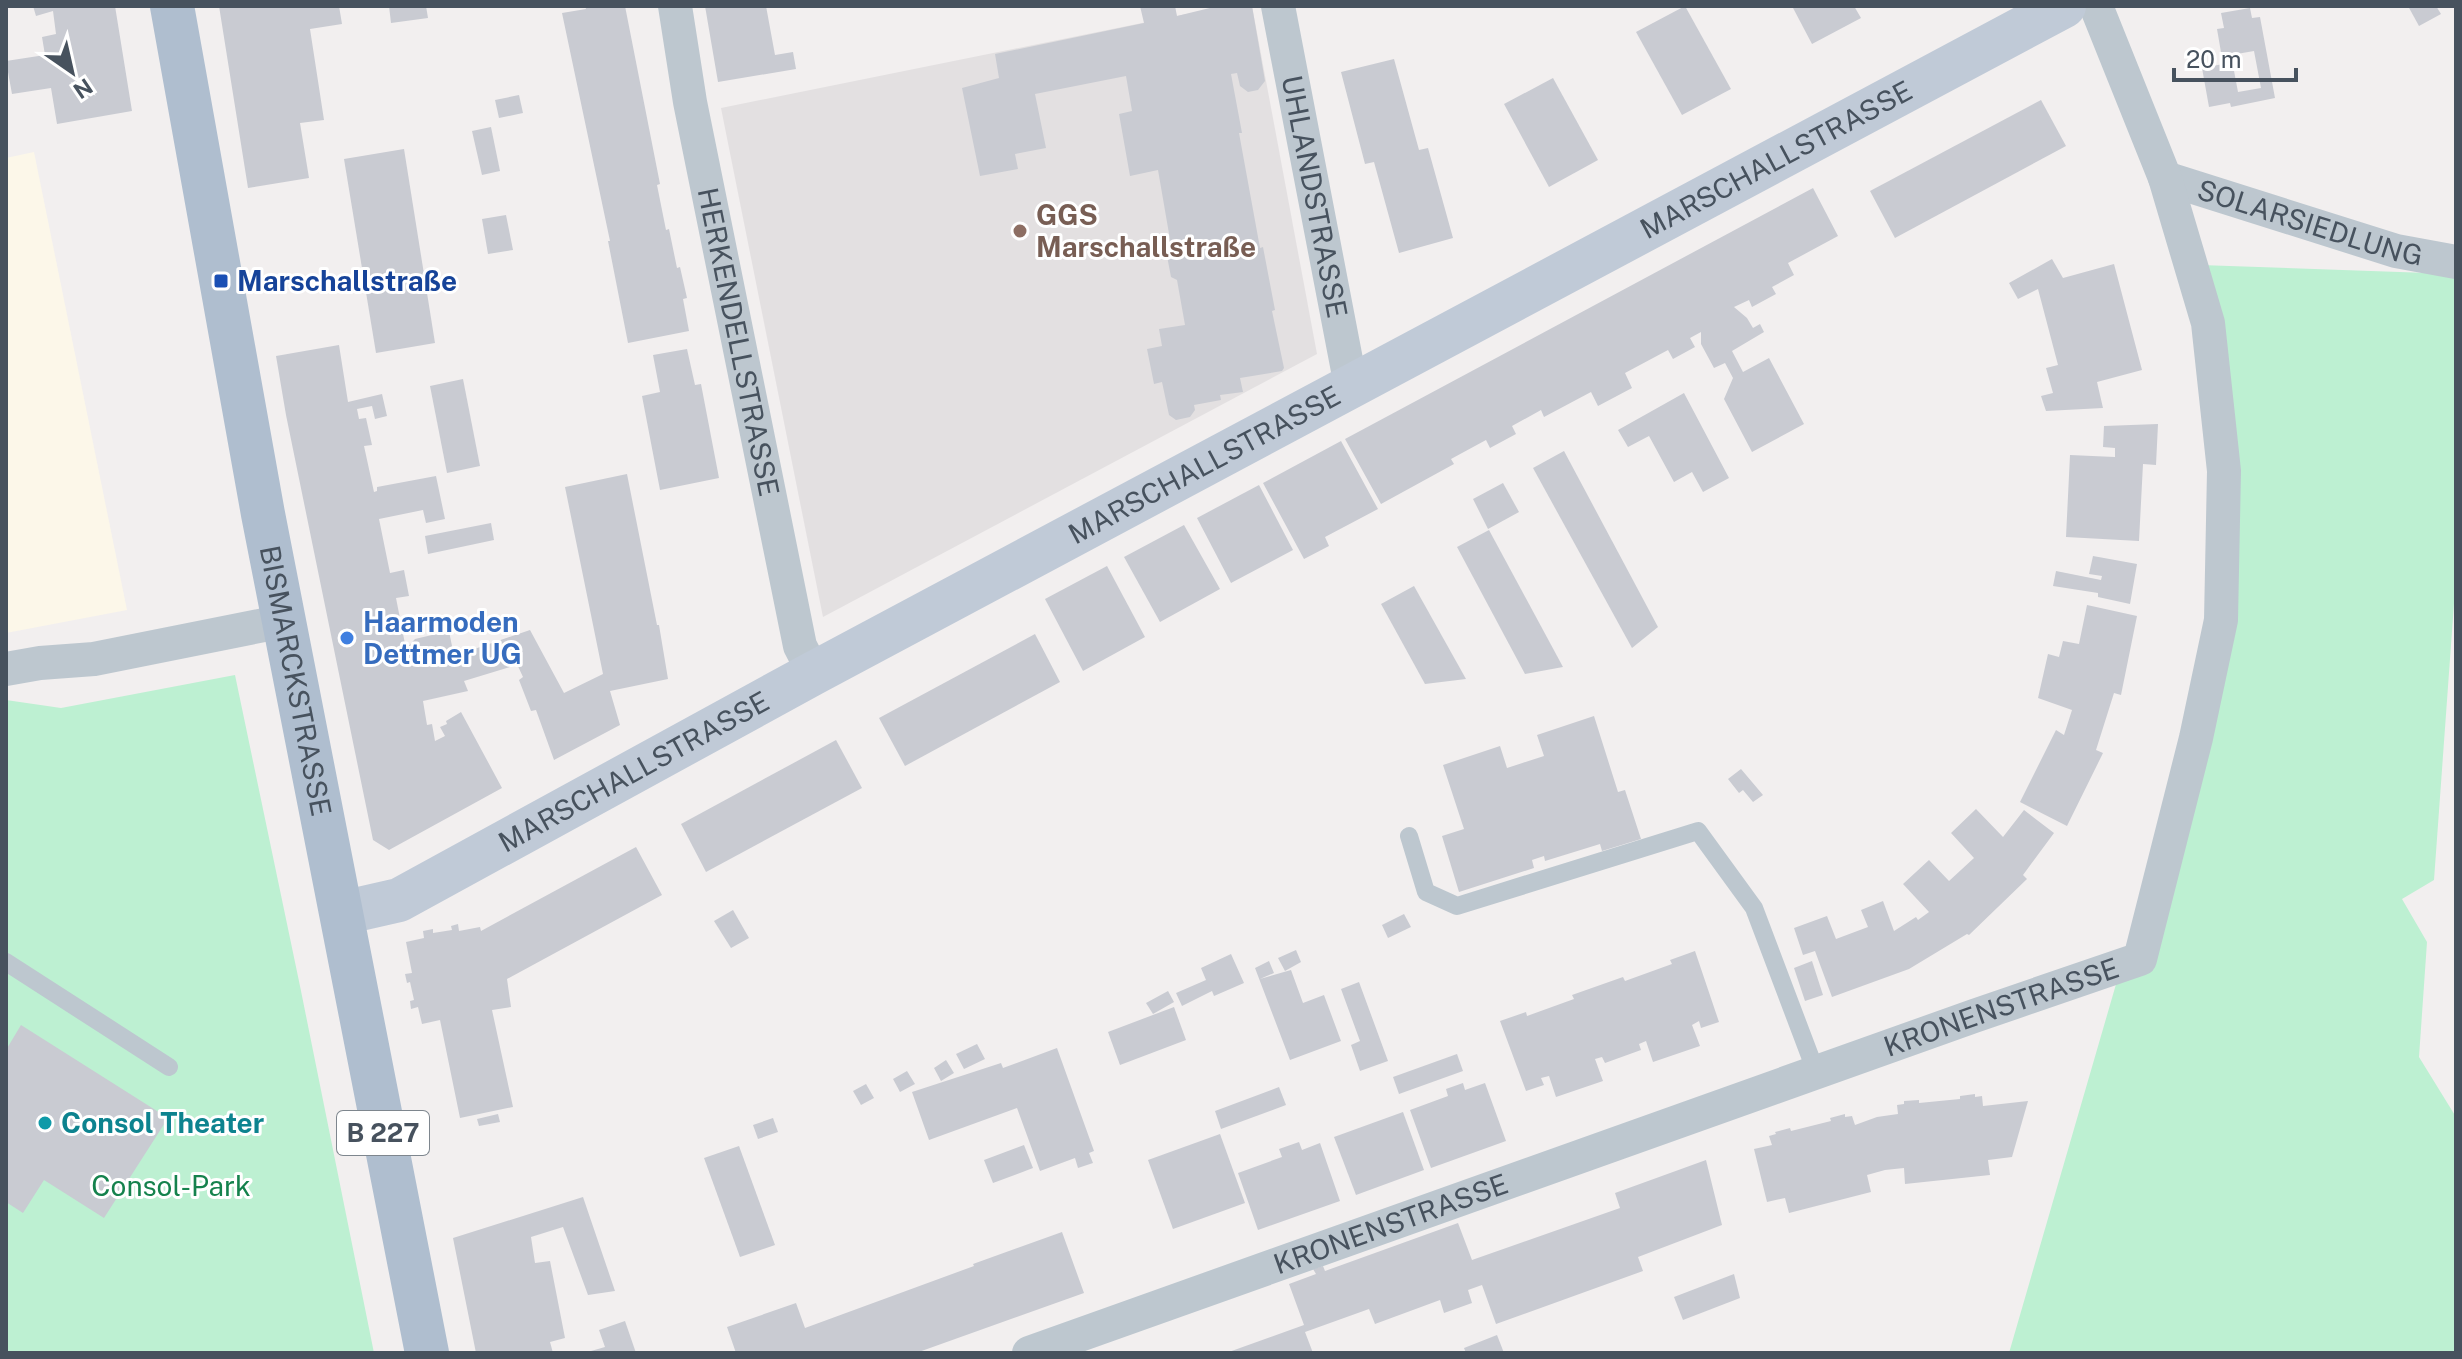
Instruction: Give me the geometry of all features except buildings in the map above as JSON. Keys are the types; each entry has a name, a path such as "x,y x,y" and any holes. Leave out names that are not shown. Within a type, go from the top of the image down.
{"main road":[{"name":"BISMARCKSTRASSE","path":"172,6 284,621 427,1353"}],"street":[{"name":"HERKENDELLSTRASSE","path":"675,6 690,102 800,646 814,673"},
{"name":"UHLANDSTRASSE","path":"1278,6 1351,386"},
{"name":"MARSCHALLSTRASSE","path":"342,913 399,900 814,673 2064,6"},
{"name":"KRONENSTRASSE","path":"1029,1353 2140,959 2196,738 2221,620 2224,471 2208,323 2165,178 2096,6"},
{"name":"SOLARSIEDLUNG","path":"2165,178 2396,251 2456,262"},
{"path":"6,669 94,659 284,621"}],"lane":[{"path":"1409,836 1426,892 1457,906 1698,831 1754,908 1816,1072"},
{"path":"6,962 169,1067"}],"shaded area":[{"name":"GGS Marschallstraße","path":"1226,6 1252,6 1317,354 823,617 721,108"},
{"path":"34,152 127,610 6,633 6,158"}],"green space":[{"path":"2200,265 2456,274 2456,576 2434,880 2402,899 2427,942 2419,1057 2456,1117 2456,1353 2009,1353 2195,712 2218,487"},
{"name":"Consol-Park","path":"235,675 374,1353 6,1353 6,700 61,708"}],"place":[{"name":"GGS Marschallstraße","path":"1020,231"},
{"name":"Marschallstraße","path":"221,281"},
{"name":"Haarmoden Dettmer UG","path":"347,638"},
{"name":"Consol Theater","path":"45,1123"}]}
